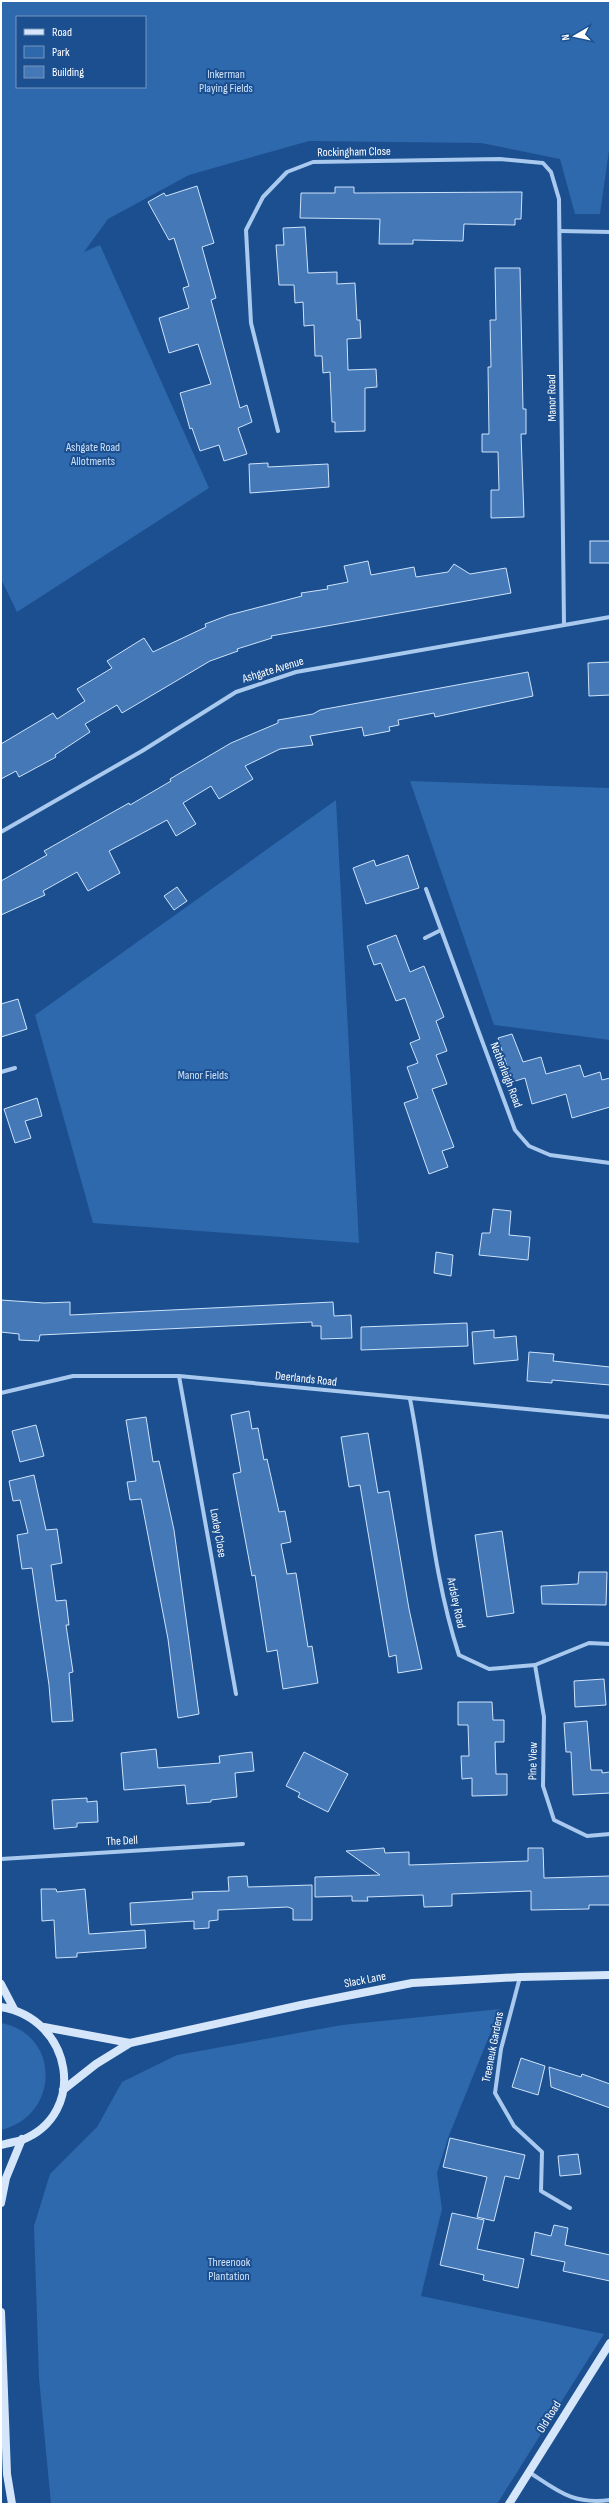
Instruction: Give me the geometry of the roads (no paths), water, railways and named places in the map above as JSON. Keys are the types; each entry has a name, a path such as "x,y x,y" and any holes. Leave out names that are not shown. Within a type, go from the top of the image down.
{"main road":[{"name":"Slack Lane","path":"63,2090 96,2064 130,2043 301,2005 412,1983 520,1976 610,1975"},
{"path":"1,1984 14,2009"},
{"path":"1,2007 14,2009 30,2016 44,2027 55,2040 61,2056 64,2073 63,2090 57,2106 48,2120 36,2131 22,2140 1,2145"},
{"name":"Slack Lane","path":"44,2027 130,2043"},
{"path":"1,2203 6,2178 22,2140"},
{"path":"1,2312 7,2474 12,2504"},
{"name":"Old Road","path":"509,2504 610,2343"}],"street":[{"name":"Rockingham Close","path":"278,430 251,323 246,230 263,197 287,172 313,162 493,159 542,163 551,172"},
{"name":"Manor Road","path":"551,172 559,199 560,231 564,624"},
{"path":"560,231 610,232"},
{"name":"Ashgate Avenue","path":"1,832 128,759 236,692 296,672 610,617"},
{"name":"Netherleigh Road","path":"426,889 440,930 516,1130 529,1146 550,1155 610,1163"},
{"path":"425,938 440,930"},
{"path":"1,1072 15,1068"},
{"name":"Deerlands Road","path":"1,1393 74,1376 179,1376 610,1418"},
{"name":"Loxley Close","path":"179,1376 236,1694"},
{"name":"Ardsley Road","path":"410,1399 422,1461 445,1612 459,1655 489,1669 534,1665 589,1643 610,1644"},
{"name":"Pine View","path":"534,1665 544,1717 543,1786 554,1820 587,1836 610,1834"},
{"name":"The Dell","path":"1,1859 244,1844"},
{"name":"Treeneuk Gardens","path":"520,1976 501,2049 495,2093 514,2126 542,2152 541,2191 570,2208"},
{"path":"529,2472 569,2498 600,2501 610,2500"}],"park label":[{"name":"Inkerman Playing Fields","path":"226,81"},
{"name":"Ashgate Road Allotments","path":"93,454"},
{"name":"Manor Fields","path":"203,1075"},
{"name":"Threenook Plantation","path":"229,2269"}]}
